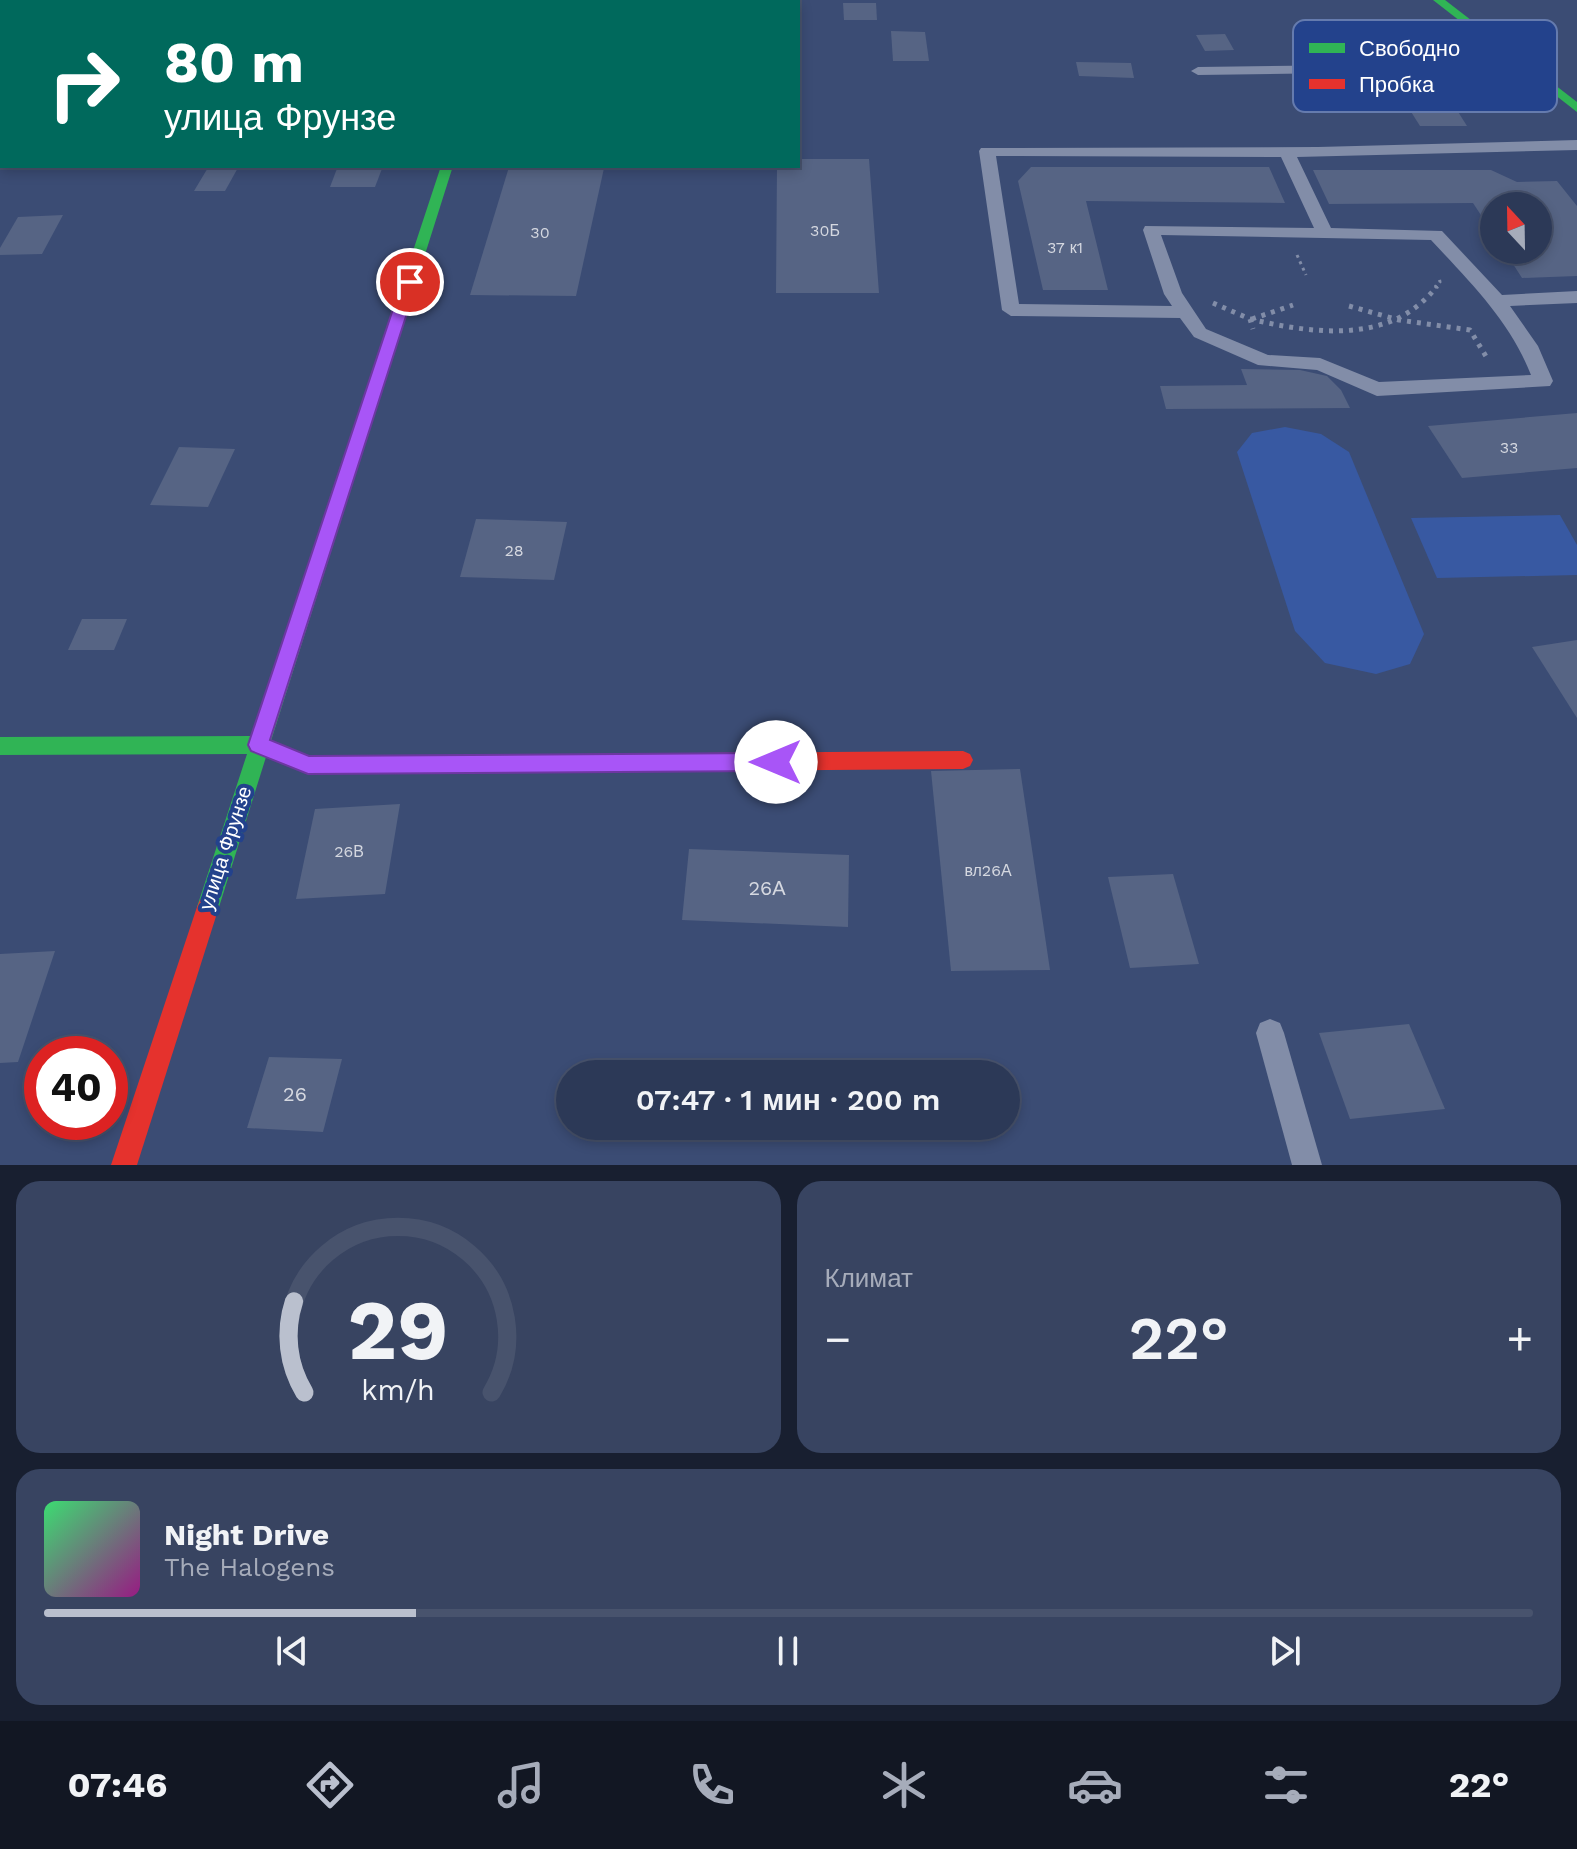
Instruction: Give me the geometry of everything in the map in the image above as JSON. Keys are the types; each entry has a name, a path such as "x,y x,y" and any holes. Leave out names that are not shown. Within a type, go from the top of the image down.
{"street":[{"path":"1438,0 1464,20"},
{"path":"1557,92 1577,108"},
{"name":"улица Фрунзе","path":"124,1165 446,168"},
{"path":"0,746 258,745 308,765 963,760"}],"lane":[{"path":"1198,71 1293,70"},
{"path":"1185,312 1011,310 987,151 1286,151 1577,145"},
{"path":"1286,151 1325,233"},
{"path":"1151,230 1436,235 1497,301 1529,346 1543,381 1377,389 1320,364 1265,361 1200,333 1173,294 1151,230"},
{"path":"1497,301 1577,297"},
{"path":"1270,1033 1307,1165"}],"path":[{"path":"1306,275 1295,250 1311,250"},
{"path":"1212,302 1250,319 1306,330 1339,332 1399,320 1417,311 1431,300 1440,282 1436,267"},
{"path":"1250,319 1293,305"},
{"path":"1349,306 1399,320 1470,330 1494,367"},
{"path":"1250,319 1256,342"}],"shaded area":[{"path":"1285,427 1321,434 1349,452 1424,634 1410,664 1376,674 1325,663 1295,631 1237,452 1252,433"},
{"path":"1560,515 1577,545 1577,575 1437,578 1411,518"}],"building":[{"path":"843,3 876,3 877,20 844,20"},
{"path":"891,31 925,32 929,61 893,61"},
{"path":"1225,34 1234,50 1205,51 1196,35"},
{"path":"1076,62 1131,63 1134,78 1079,76"},
{"path":"1411,112 1458,112 1467,126 1420,126"},
{"path":"800,159 869,159 879,293 776,293 777,168 800,168"},
{"path":"1031,167 1269,167 1285,203 1086,201 1108,290 1043,290 1018,181"},
{"path":"208,168 238,168 225,191 194,191"},
{"path":"337,168 382,168 375,187 330,187"},
{"path":"509,168 604,168 576,296 470,295"},
{"path":"1313,170 1491,170 1517,182 1557,181 1577,206 1577,276 1522,278 1513,264 1552,264 1552,192 1480,192 1480,214 1473,203 1329,204"},
{"path":"63,215 42,254 0,255 0,248 18,217"},
{"path":"1241,369 1300,370 1327,376 1341,390 1350,408 1166,409 1160,386 1247,385"},
{"path":"1577,413 1577,468 1462,478 1428,426"},
{"path":"179,447 235,449 208,507 150,505"},
{"path":"476,519 567,522 554,580 460,577"},
{"path":"82,619 127,619 114,650 68,650"},
{"path":"1577,640 1577,718 1532,647"},
{"path":"1020,769 1050,970 951,971 931,771"},
{"path":"400,804 385,894 296,899 315,809"},
{"path":"689,849 849,855 848,927 682,920"},
{"path":"1173,874 1199,964 1130,968 1108,877"},
{"path":"55,951 27,1036 24,1036 18,1062 0,1063 0,954"},
{"path":"1409,1024 1445,1109 1350,1119 1319,1033"},
{"path":"269,1057 342,1059 323,1132 247,1128"}],"traffic: fast":[{"path":"1438,0 1464,20"},
{"path":"1557,92 1577,108"},
{"path":"208,907 446,168"},
{"path":"0,746 258,745 308,765 582,763"}],"traffic: jam":[{"path":"582,763 963,760"},
{"path":"124,1165 208,907"}],"route":[{"path":"410,282 258,745 308,765 776,762"}]}
